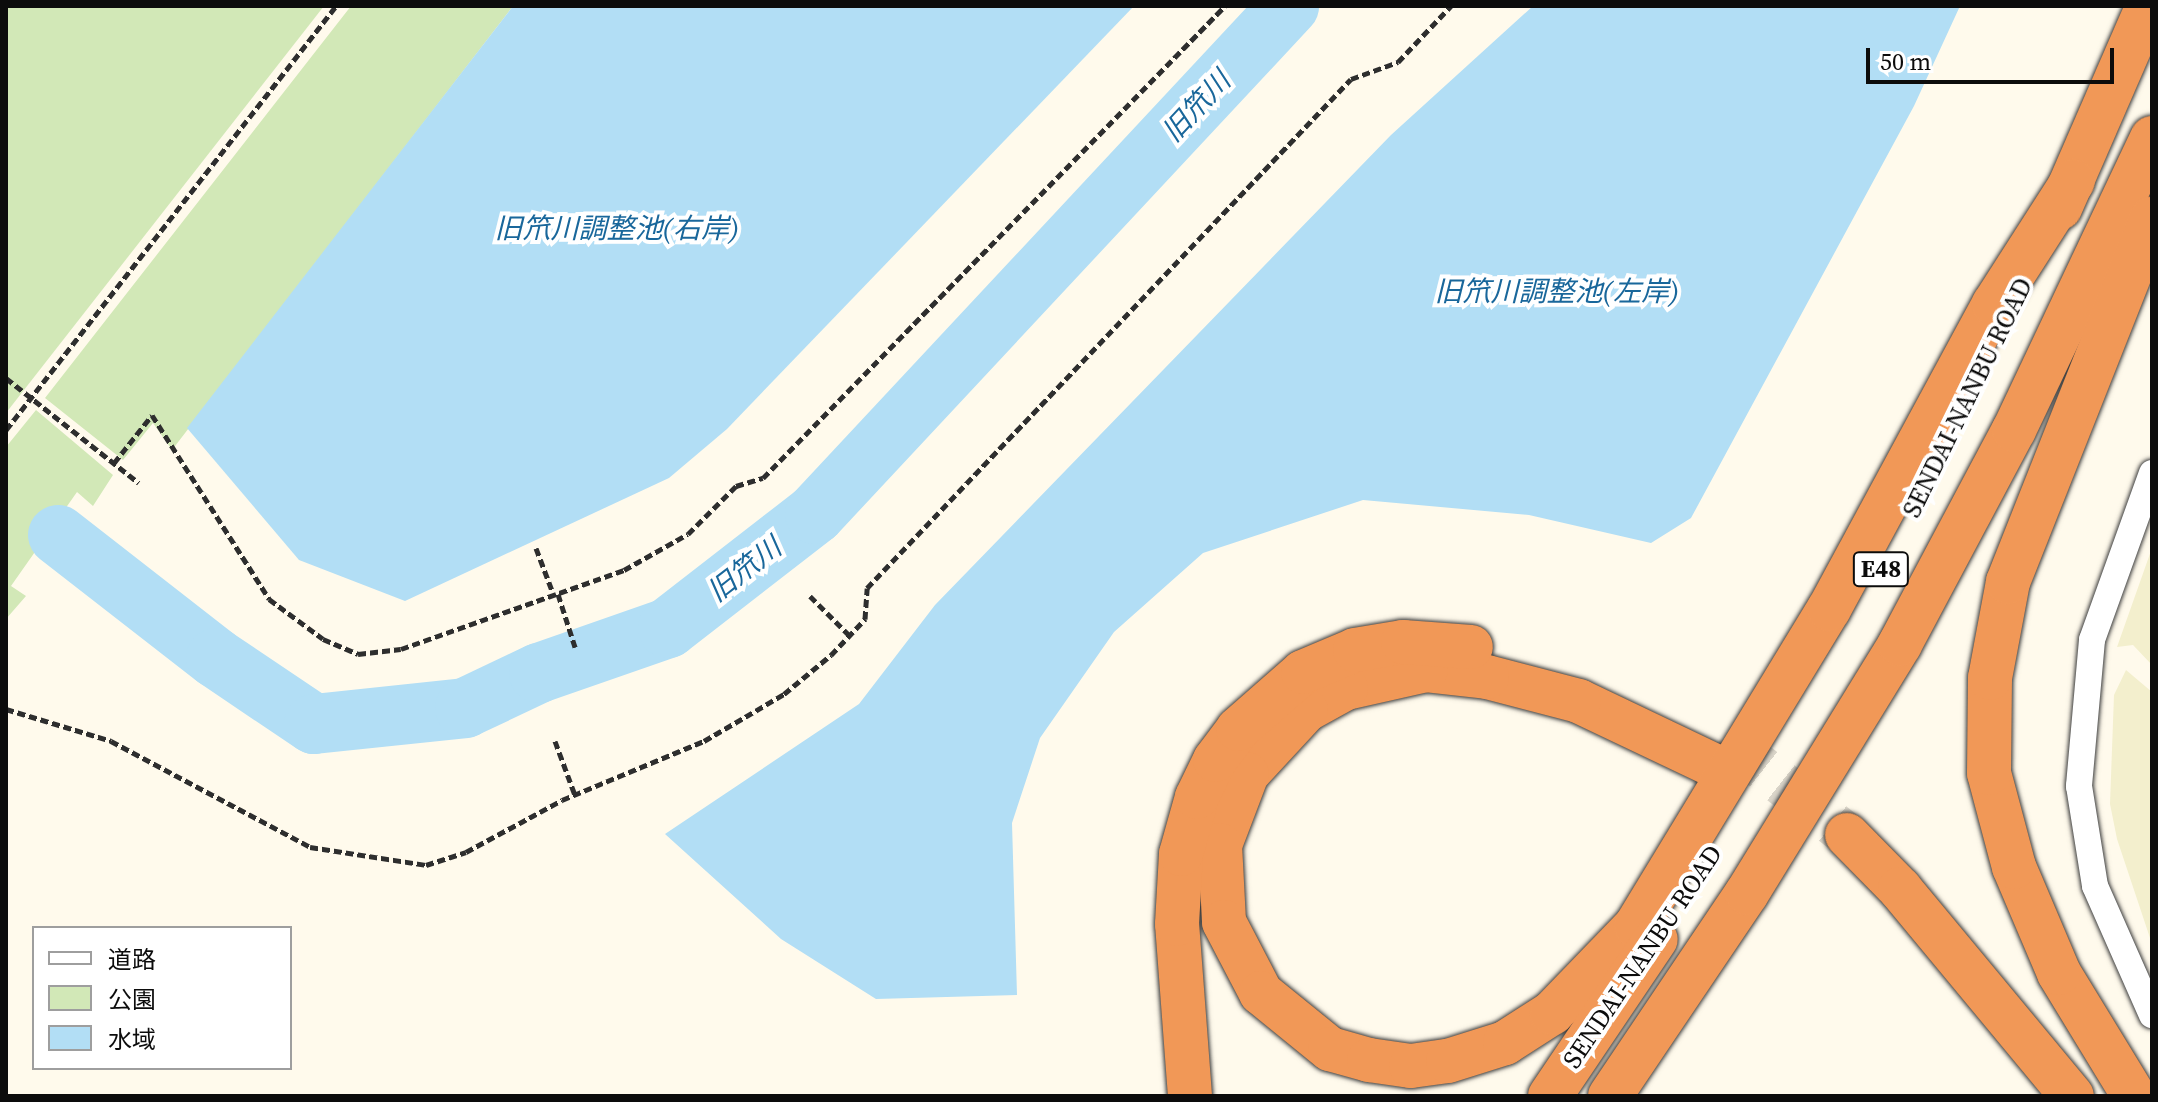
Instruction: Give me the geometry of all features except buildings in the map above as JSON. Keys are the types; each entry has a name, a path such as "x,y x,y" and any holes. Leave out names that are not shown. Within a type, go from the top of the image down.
{"highway":[{"name":"SENDAI-NANBU ROAD","path":"1550,1096 1703,870 1856,617 1971,400 2073,181 2148,6"},
{"name":"SENDAI-NANBU ROAD","path":"1610,1096 1747,893 1900,644 2014,430 2152,138"},
{"path":"1190,1096 1177,924 1181,854 1197,797 1215,760 1238,729 1303,672 1355,650 1403,642 1500,649 1637,692 1721,754 1579,701 1487,677 1426,670 1346,688 1306,710 1247,774 1220,845 1224,922 1261,993 1330,1049 1369,1060 1411,1066 1448,1061 1505,1043 1552,1013 1636,926 1829,609 1994,304 2073,181"},
{"path":"2134,1096 2059,973 2014,867 1989,773 1990,678 2008,582 2152,218"},
{"path":"2037,1096 1890,918 1839,847 1968,967 2072,1096"}],"street":[{"path":"2152,473 2092,640 2079,786 2095,886 2152,1015"}],"path":[{"path":"6,430 336,6"},
{"path":"114,463 152,415 269,599 323,639 358,654 401,649 624,570 688,534 736,486 763,478 1225,6"},
{"path":"6,709 111,741 310,847 381,861 426,865 466,852 575,795 704,741 784,694 850,636 865,619 867,588 1329,102 1351,79 1398,62 1451,6"},
{"path":"6,378 139,483"},
{"path":"536,548 575,647"},
{"path":"810,596 850,636"},
{"path":"555,741 575,795"}],"shaded area":[{"path":"2152,548 2152,665 2133,645 2117,647"},
{"path":"2126,670 2152,692 2152,944 2117,839 2110,804 2114,695"}],"green space":[{"path":"6,6 324,6 6,413"},
{"path":"351,6 513,6 172,450 153,423 123,460 45,398"},
{"path":"36,410 113,475 93,506 77,492 11,586 26,596 6,619 6,447"}],"water":[{"name":"旧笊川調整池(右岸)","path":"513,6 1134,6 727,429 669,478 405,601 299,560 187,428"},
{"name":"旧笊川調整池(左岸)","path":"1533,6 1960,6 1914,106 1691,518 1651,543 1529,515 1363,500 1203,553 1114,632 1040,738 1012,823 1017,995 876,999 781,939 665,834 859,704 935,605 1391,135"}],"waterway":[{"name":"旧笊川","path":"58,535 216,658 314,724 465,708 539,673 668,628 815,514 1289,6"}],"tunnel":[{"path":"1729,742 1847,835"}]}
